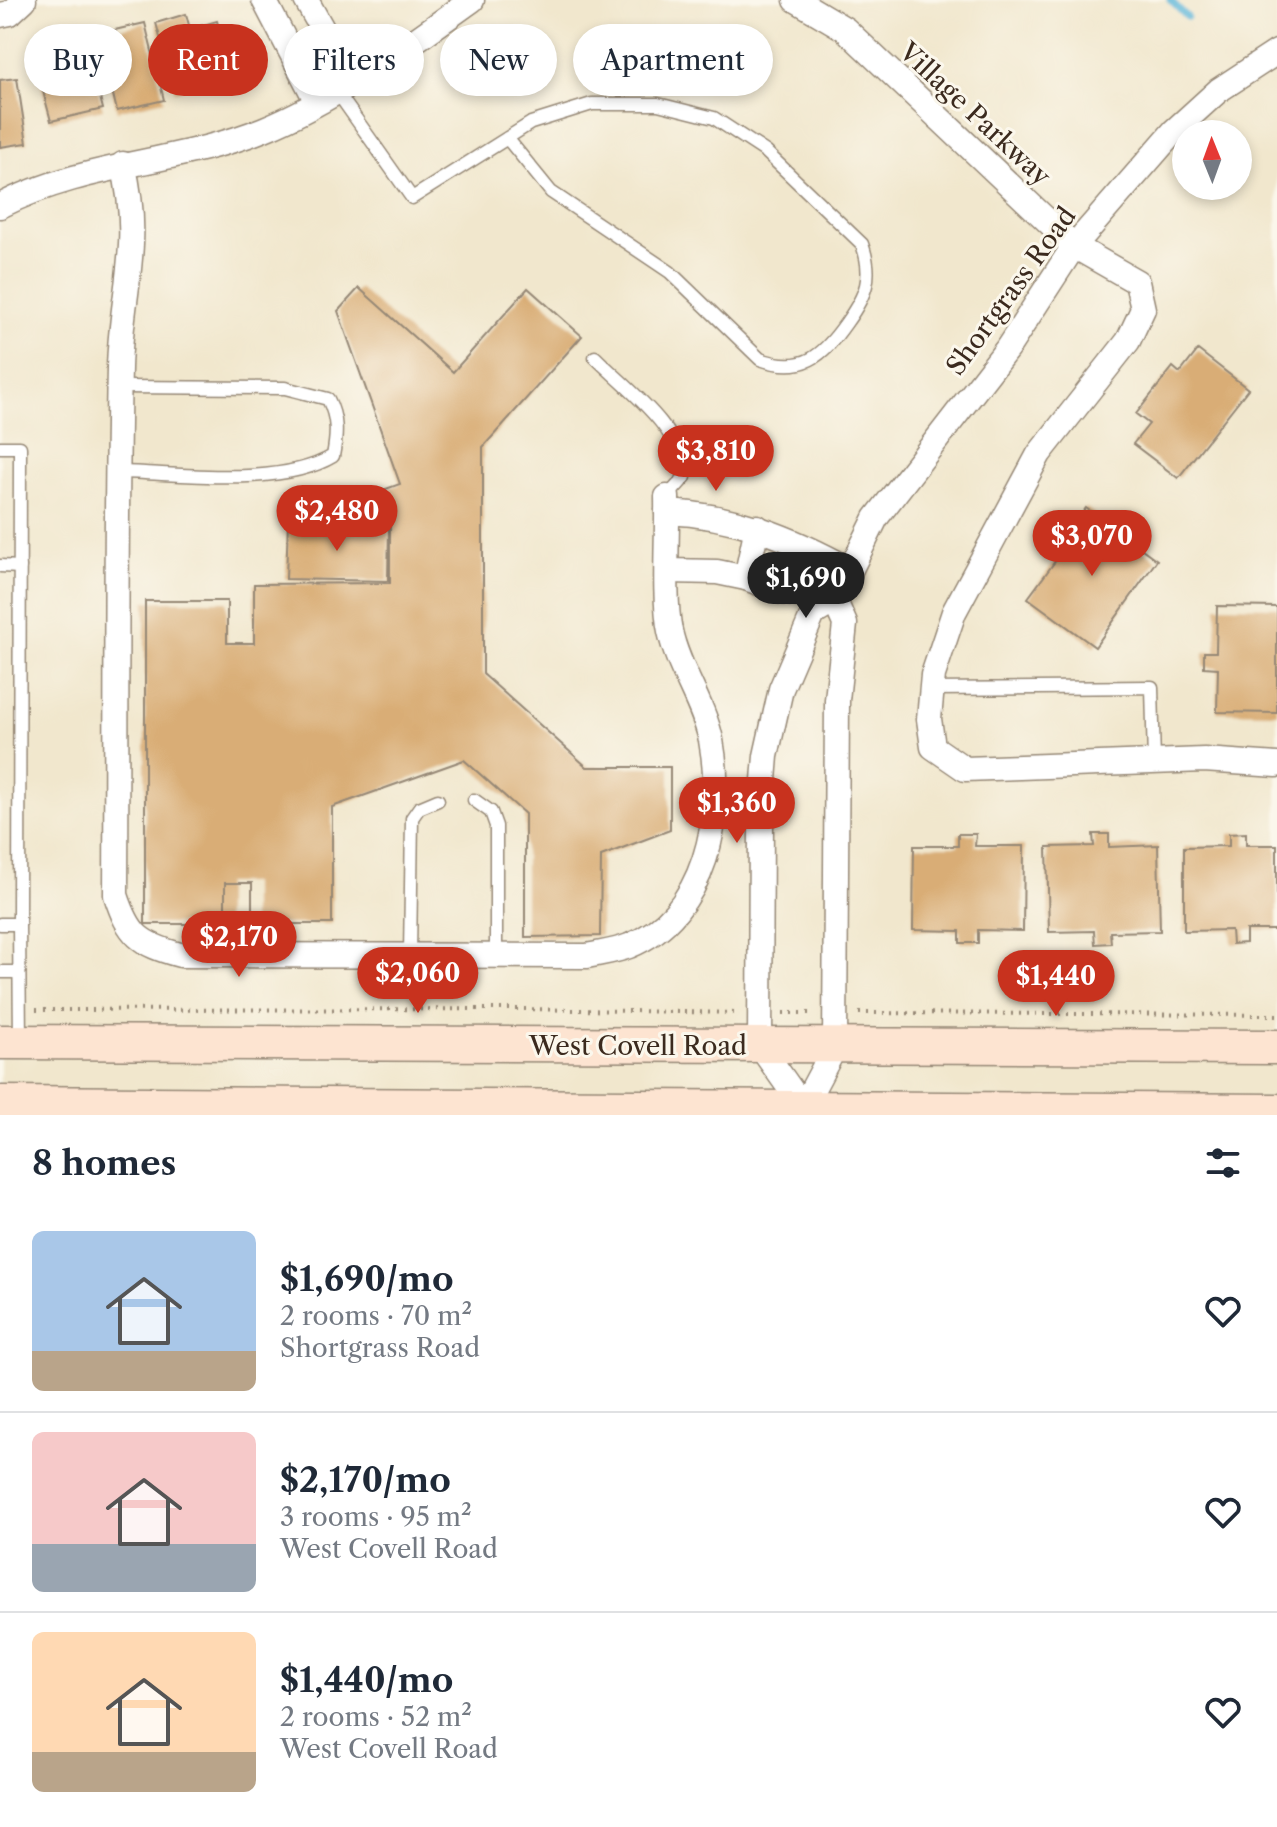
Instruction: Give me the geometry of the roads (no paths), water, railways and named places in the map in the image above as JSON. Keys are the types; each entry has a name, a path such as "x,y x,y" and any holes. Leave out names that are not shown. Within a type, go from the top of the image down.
{"street":[{"path":"0,15 10,13 24,0"},
{"path":"264,0 284,26"},
{"path":"306,0 314,24"},
{"path":"424,32 472,0"},
{"name":"Village Parkway","path":"796,0 845,29 1074,246 1137,282 1143,309 1128,341 1039,454 954,612 933,675 929,719 933,747 965,769 1154,762"},
{"name":"Shortgrass Road","path":"760,1030 761,817 766,756 781,689 813,614 835,601 876,518 1007,349 1074,246 1174,131 1219,90 1277,52"},
{"path":"0,206 85,172 263,129 327,96"},
{"path":"123,164 132,201 133,247 121,336 119,387 116,895 126,925 148,946 180,955 587,956 629,946 664,924 689,896 713,828 711,741 669,629 667,504 757,527 799,542 850,570"},
{"path":"746,578 757,527"},
{"path":"668,571 717,572 746,578 783,592 835,601 845,624 837,700 835,1047 803,1107"},
{"path":"1154,762 1204,760 1277,765"},
{"path":"760,1030 803,1107"},
{"name":"West Covell Road","path":"13,1031 760,1030 835,1047 1277,1047"},
{"path":"0,1103 1277,1111"}],"lane":[{"path":"338,96 412,198 507,138 531,123 592,104 658,104 714,118 766,152 862,244 869,263 868,288 829,348 813,359 777,365 760,359 670,272 551,192 507,138"},
{"path":"595,357 672,435 684,458 685,477 667,504"},
{"path":"119,387 285,388 309,392 328,399 336,414 337,436 333,456 320,464 279,475 119,472"},
{"path":"0,447 20,447 19,972 13,1031"},
{"path":"0,566 20,567"},
{"path":"932,689 1152,687 1154,762"},
{"path":"410,955 412,818 419,808 438,800"},
{"path":"474,800 491,812 496,826 496,955"},
{"path":"0,924 19,924"},
{"path":"0,972 19,972"}],"waterway":[{"path":"1170,0 1187,17"}]}
